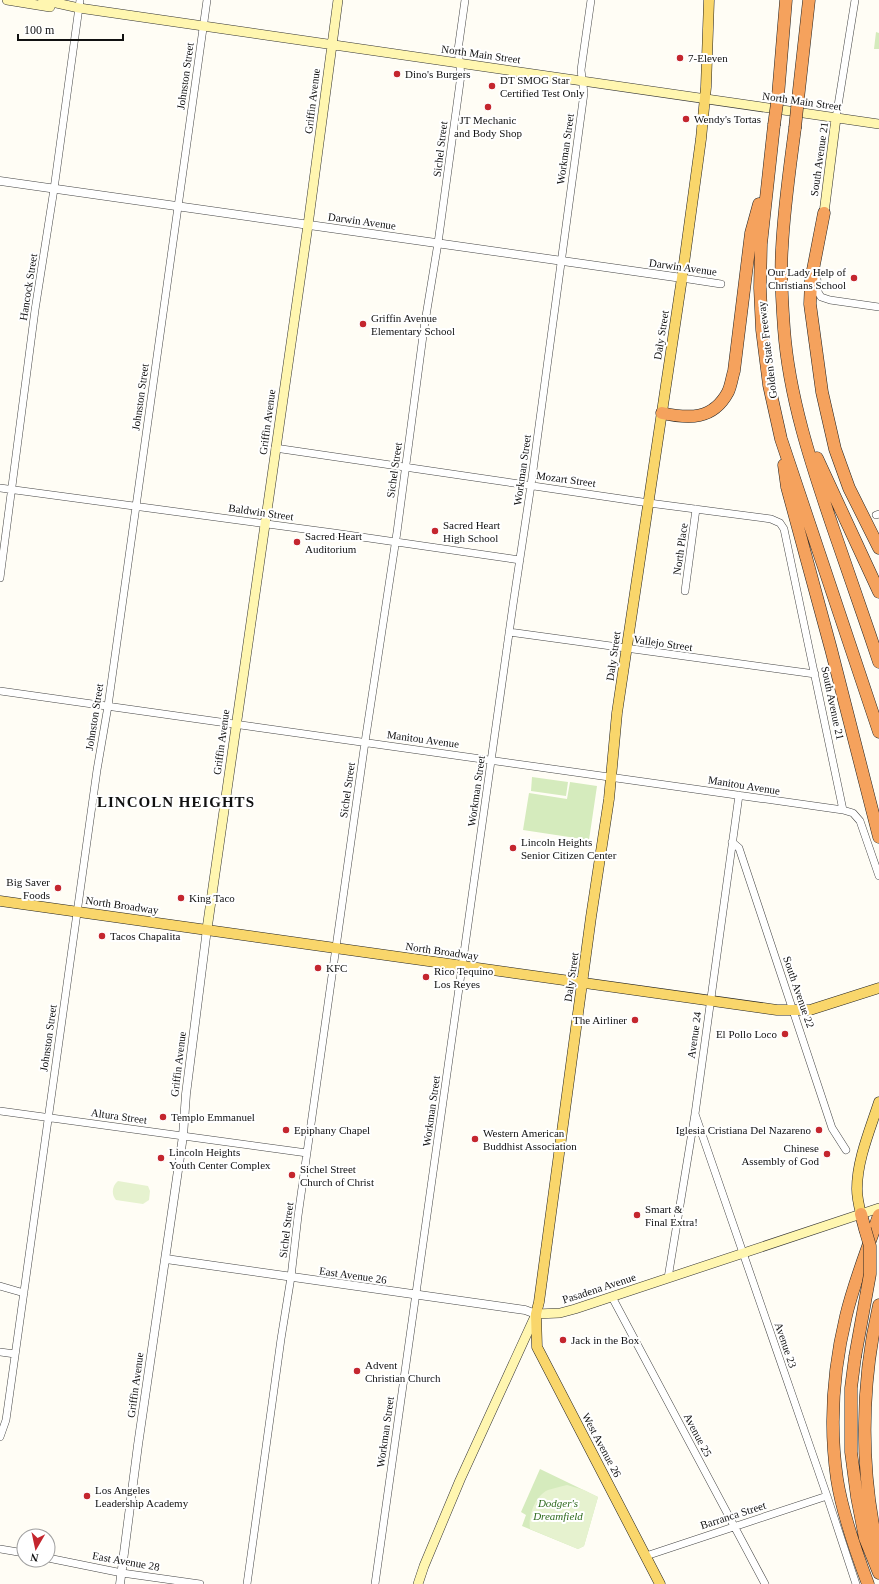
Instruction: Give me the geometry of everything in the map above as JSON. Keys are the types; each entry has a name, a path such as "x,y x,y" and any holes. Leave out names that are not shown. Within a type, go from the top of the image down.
{"highway":[{"name":"Golden State Freeway","path":"786,0 778,96 761,244 760,288 762,330 769,385 782,440 879,732"},
{"name":"Golden State Freeway","path":"809,0 782,248 784,330 791,381 804,436 819,488 879,662"},
{"path":"662,413 681,417 694,417 710,411 720,402 728,391 734,371 751,233 768,174"},
{"path":"824,213 812,274 810,304 822,392 835,449 848,488 879,548"},
{"path":"804,436 817,459 879,592"},
{"path":"782,440 787,488 831,649 879,837"},
{"path":"870,1213 865,1229 870,1246 870,1274 855,1356 851,1388 851,1452 857,1497 865,1538 879,1573"},
{"path":"868,1584 846,1517 837,1480 833,1443 832,1407 836,1367 846,1314 870,1213"},
{"path":"879,1305 869,1365 865,1408 864,1446 871,1515 879,1554"}],"main road":[{"name":"North Main Street","path":"7,0 51,7 80,4"},
{"name":"North Main Street","path":"43,0 80,4 203,26 879,124"},
{"name":"Griffin Avenue","path":"207,930 264,523 308,224 338,0"},
{"name":"Daly Street","path":"536,1314 559,1166 612,776 617,713 626,649 649,503 701,143 705,99 710,0"},
{"name":"South Avenue 21","path":"824,213 836,118"},
{"name":"North Broadway","path":"0,901 777,1010 810,1010 879,988"},
{"path":"870,1213 857,1191 857,1179 861,1160 879,1102"},
{"name":"Pasadena Avenue","path":"536,1314 560,1313 612,1297 743,1252 870,1213 879,1208"},
{"name":"West Avenue 26","path":"536,1314 538,1347 646,1556 658,1583"},
{"path":"418,1584 460,1480 536,1314"}],"street":[{"name":"Johnston Street","path":"0,1437 6,1420 97,770 108,706 206,0"},
{"name":"Sichel Street","path":"247,1584 281,1339 292,1277 307,1154 365,742 396,542 424,328 438,243 461,75 458,50 465,0"},
{"name":"Workman Street","path":"375,1584 509,632 531,486 584,93 582,70 592,0"},
{"name":"South Avenue 21","path":"836,118 855,0"},
{"name":"Hancock Street","path":"0,578 33,324 80,4"},
{"name":"Darwin Avenue","path":"0,181 721,284"},
{"name":"South Avenue 21","path":"824,213 817,287 821,296 830,300 879,307"},
{"name":"Mozart Street","path":"275,448 649,503 773,519 780,523"},
{"name":"Baldwin Street","path":"0,488 264,523 520,560"},
{"name":"North Place","path":"685,591 696,509"},
{"name":"South Avenue 21","path":"780,523 784,529 843,810"},
{"name":"Vallejo Street","path":"509,632 814,674"},
{"name":"Manitou Avenue","path":"0,691 612,776 843,810"},
{"name":"Avenue 24","path":"668,1278 695,1114 739,795"},
{"path":"843,810 852,813 860,821 879,876"},
{"name":"South Avenue 22","path":"732,842 739,848 832,1128 846,1150"},
{"name":"Griffin Avenue","path":"120,1584 138,1445 183,1136 186,1094 207,930"},
{"name":"Altura Street","path":"0,1111 307,1154"},
{"name":"Avenue 23","path":"695,1114 856,1584"},
{"name":"East Avenue 26","path":"166,1259 525,1310 536,1314"},
{"path":"0,1286 24,1293"},
{"name":"Avenue 25","path":"612,1297 765,1584"},
{"path":"0,1352 15,1354"},
{"name":"Barranca Street","path":"646,1556 827,1496"},
{"path":"0,1549 16,1552"},
{"name":"East Avenue 28","path":"56,1560 122,1573 200,1584"}],"green space":[{"path":"876,32 879,33 879,49 874,49"},
{"path":"532,777 568,782 566,796 531,791"},
{"path":"570,782 597,786 589,840 523,830 529,793 567,799"},
{"path":"118,1181 148,1186 150,1191 149,1200 143,1204 116,1200 113,1195 113,1190 114,1185"},
{"name":"Dodger's Dreamfield","path":"540,1469 598,1497 584,1546 578,1549 522,1526 526,1515 521,1512"},
{"name":"Dodger's Dreamfield","path":"567,1485 584,1490 598,1497 584,1546 578,1549 530,1529 531,1513 539,1497 548,1490"}],"place":[{"name":"7-Eleven","path":"680,58"},
{"name":"Dino's Burgers","path":"397,74"},
{"name":"DT SMOG Star Certified Test Only","path":"492,86"},
{"name":"JT Mechanic and Body Shop","path":"488,107"},
{"name":"Wendy's Tortas","path":"686,119"},
{"name":"Our Lady Help of Christians School","path":"854,278"},
{"name":"Griffin Avenue Elementary School","path":"363,324"},
{"name":"Sacred Heart High School","path":"435,531"},
{"name":"Sacred Heart Auditorium","path":"297,542"},
{"name":"Lincoln Heights Senior Citizen Center","path":"513,848"},
{"name":"Big Saver Foods","path":"58,888"},
{"name":"King Taco","path":"181,898"},
{"name":"Tacos Chapalita","path":"102,936"},
{"name":"KFC","path":"318,968"},
{"name":"Rico Tequino Los Reyes","path":"426,977"},
{"name":"The Airliner","path":"635,1020"},
{"name":"El Pollo Loco","path":"785,1034"},
{"name":"Templo Emmanuel","path":"163,1117"},
{"name":"Epiphany Chapel","path":"286,1130"},
{"name":"Iglesia Cristiana Del Nazareno","path":"819,1130"},
{"name":"Western American Buddhist Association","path":"475,1139"},
{"name":"Chinese Assembly of God","path":"827,1154"},
{"name":"Lincoln Heights Youth Center Complex","path":"161,1158"},
{"name":"Sichel Street Church of Christ","path":"292,1175"},
{"name":"Smart & Final Extra!","path":"637,1215"},
{"name":"Jack in the Box","path":"563,1340"},
{"name":"Advent Christian Church","path":"357,1371"},
{"name":"Los Angeles Leadership Academy","path":"87,1496"}],"district":[{"name":"LINCOLN HEIGHTS","path":"176,802"}]}
